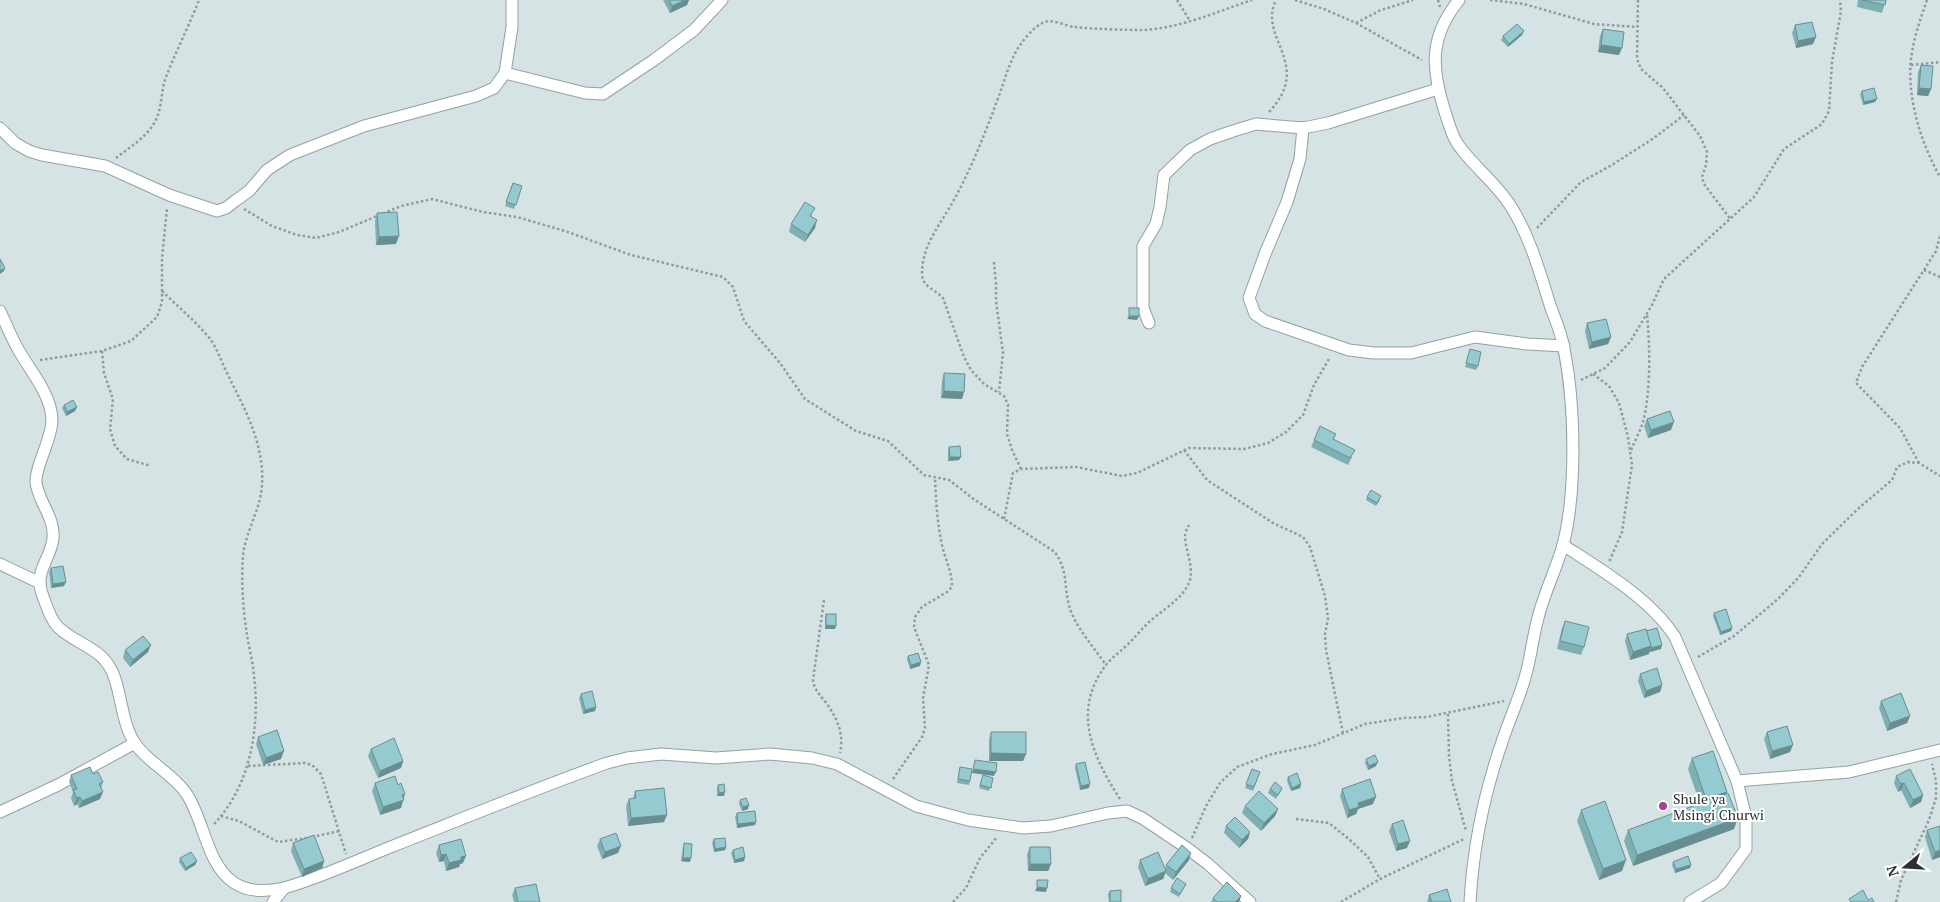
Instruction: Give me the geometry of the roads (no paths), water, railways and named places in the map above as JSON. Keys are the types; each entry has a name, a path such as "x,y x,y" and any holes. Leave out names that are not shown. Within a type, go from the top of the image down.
{"street":[{"path":"0,128 15,143 29,151 105,166 168,195 217,211 226,208 249,191 267,170 290,155 364,126 476,96 494,88 505,73 512,27 512,0"},
{"path":"505,73 585,93 603,94 647,65 694,30 722,0"},
{"path":"1459,0 1447,15 1439,31 1434,67 1438,89 1453,137 1463,152 1492,182 1510,205 1527,238 1564,346 1570,385 1572,450 1570,503 1562,545 1539,614 1526,674 1501,744 1481,814 1472,872 1470,902"},
{"path":"1149,323 1143,308 1143,246 1156,224 1164,175 1190,150 1210,139 1256,124 1303,128 1328,123 1438,89"},
{"path":"1303,128 1300,159 1287,202 1249,298 1255,314 1266,321 1349,350 1374,353 1411,353 1475,337 1527,344 1564,346"},
{"path":"0,311 17,348 45,394 52,418 48,445 37,473 36,483 54,530 50,556 42,568 40,583 50,616 58,627 104,658 113,672 134,743 148,759 174,780 186,793 205,833 215,862 232,882 244,888 256,890 284,888 590,769 627,758 661,754 716,758 770,754 812,758 838,764 916,806 968,820 1023,828 1051,826 1108,813 1127,811 1142,818 1187,848 1208,864 1250,902"},
{"path":"1562,545 1604,572 1656,612 1667,623 1687,663 1737,781 1746,818 1746,850 1721,883 1690,902"},
{"path":"0,564 40,583"},
{"path":"0,812 58,785 134,743"},
{"path":"1737,781 1849,772 1934,751"},
{"path":"273,902 284,888"}],"place":[{"name":"Shule ya Msingi Churwi","path":"1663,806"}]}
